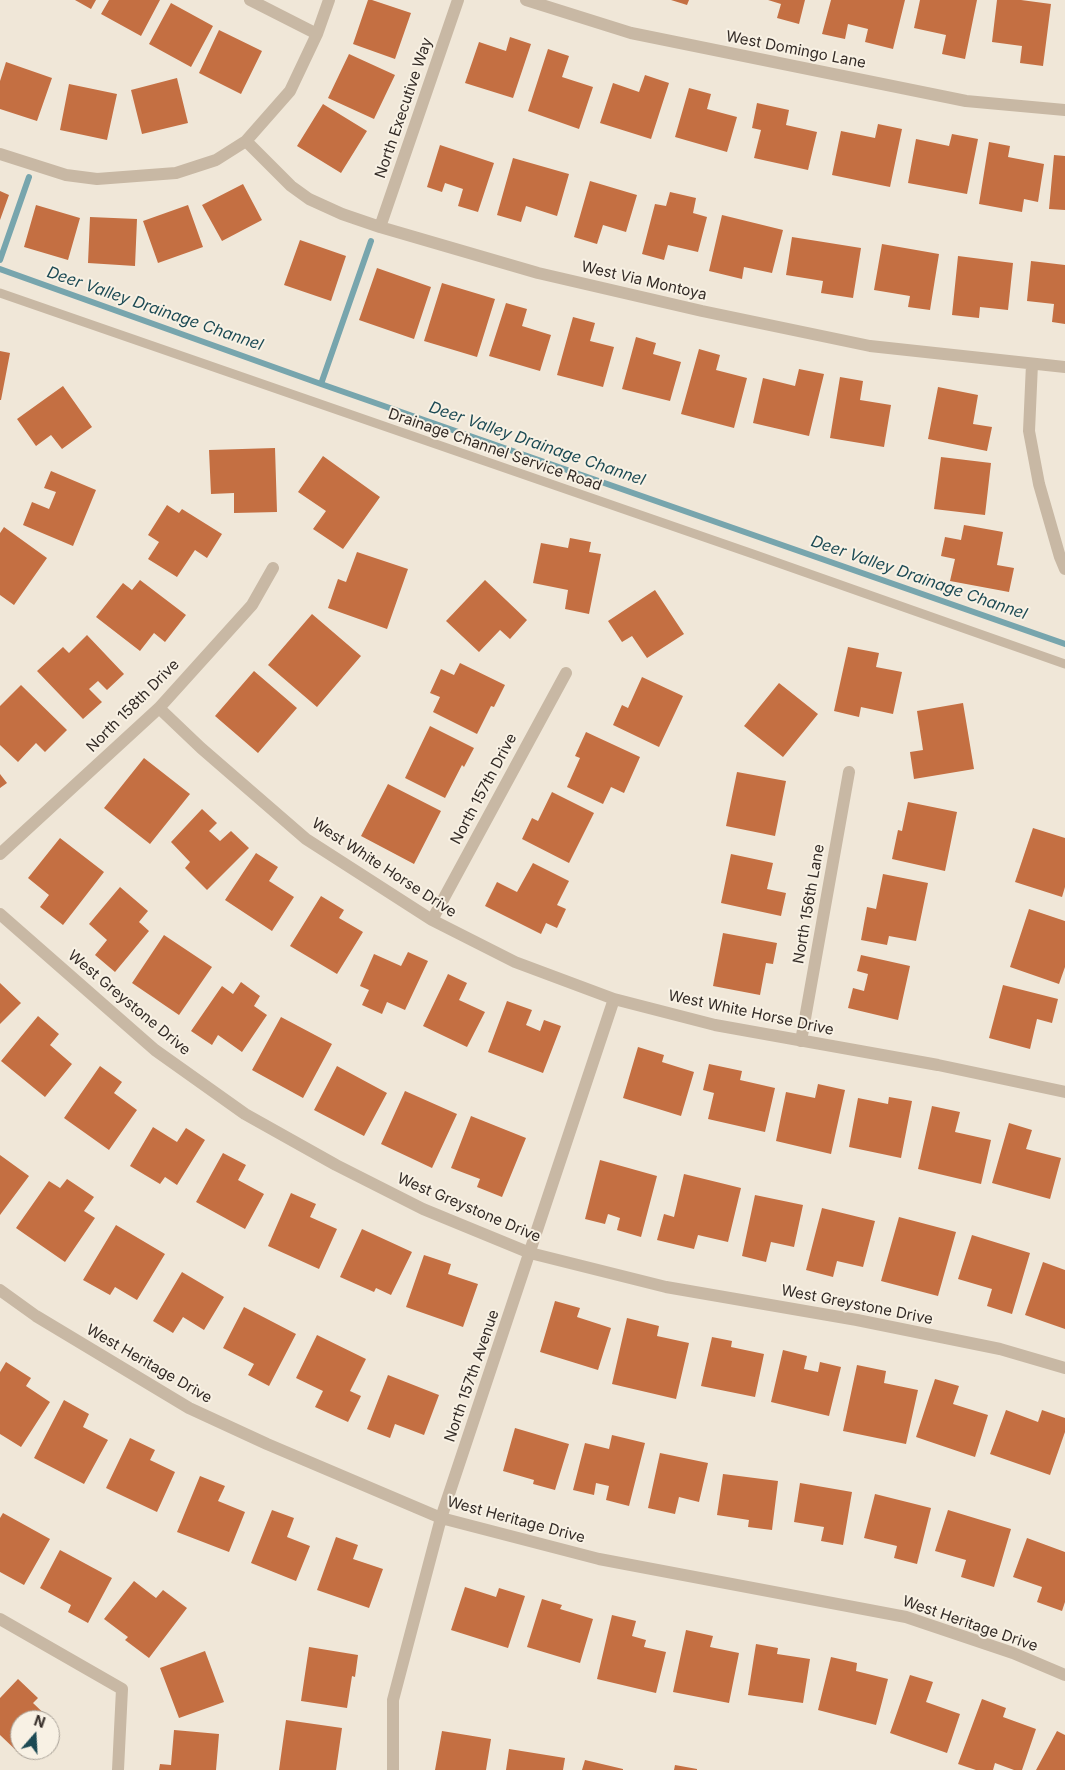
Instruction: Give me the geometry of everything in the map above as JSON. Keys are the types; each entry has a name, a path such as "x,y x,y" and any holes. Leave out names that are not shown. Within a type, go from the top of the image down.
{"street":[{"path":"250,0 316,34"},
{"path":"0,154 66,175 97,179 176,173 216,160 246,141 290,91 329,0"},
{"name":"North Executive Way","path":"380,227 458,0"},
{"name":"West Domingo Lane","path":"526,0 640,35 966,101 1065,110"},
{"name":"West Via Montoya","path":"246,141 291,186 309,199 342,214 538,273 711,313 870,346 1065,367"},
{"path":"1032,364 1029,431 1039,484 1065,569"},
{"name":"North 158th Drive","path":"0,854 159,708 252,605 273,568"},
{"name":"North 157th Drive","path":"432,920 566,674"},
{"name":"West White Horse Drive","path":"159,708 201,748 306,839 432,920 514,962 614,999 715,1025 938,1065 1065,1092"},
{"name":"North 156th Lane","path":"801,1041 849,772"},
{"name":"West Greystone Drive","path":"0,914 155,1050 245,1114 336,1165 422,1209 530,1253 666,1287 866,1322 1000,1349 1065,1368"},
{"name":"North 157th Avenue","path":"393,1770 393,1700 441,1518 614,999"},
{"name":"West Heritage Drive","path":"0,1290 36,1316 188,1408 267,1444 441,1518 599,1559 906,1617 1013,1653 1065,1676"},
{"path":"0,1619 122,1689 118,1770"}],"lane":[{"name":"Drainage Channel Service Road","path":"0,293 743,550 1065,664"}],"building":[{"path":"75,0 96,0 91,9"},
{"path":"109,0 160,0 141,36 101,14"},
{"path":"368,0 411,13 395,59 353,44"},
{"path":"671,0 689,0 687,5"},
{"path":"768,0 805,0 799,24 777,18 781,4"},
{"path":"831,0 905,0 893,49 865,42 868,29 848,24 845,39 822,34"},
{"path":"920,0 977,0 965,59 942,54 946,35 914,28"},
{"path":"997,0 1021,0 1051,4 1043,66 1020,63 1022,46 992,42"},
{"path":"171,3 213,26 191,67 149,44"},
{"path":"219,30 262,51 241,94 199,73"},
{"path":"510,37 531,44 513,98 465,83 479,42 506,51"},
{"path":"548,49 569,56 562,77 593,87 579,129 528,111"},
{"path":"349,54 395,75 374,119 328,98"},
{"path":"6,62 52,78 37,121 0,109 0,81"},
{"path":"645,75 669,83 651,139 600,123 613,83 639,92"},
{"path":"177,78 188,123 142,134 131,90"},
{"path":"69,84 117,94 107,140 60,130"},
{"path":"689,88 711,94 707,109 737,117 727,152 675,137"},
{"path":"757,103 789,110 786,125 817,132 808,170 754,158 761,130 752,128"},
{"path":"323,104 367,131 341,173 297,146"},
{"path":"878,124 902,129 890,187 832,175 841,131 875,138"},
{"path":"952,134 978,139 967,194 908,183 916,139 949,146"},
{"path":"989,142 1010,146 1008,157 1044,164 1038,202 1024,199 1022,212 979,204"},
{"path":"440,145 494,163 478,212 458,206 463,189 445,183 442,192 427,187"},
{"path":"1054,155 1065,156 1065,210 1049,209"},
{"path":"513,158 569,174 557,216 526,206 521,222 497,215"},
{"path":"590,181 637,195 626,232 603,225 597,244 574,237"},
{"path":"243,184 262,220 222,241 202,205"},
{"path":"0,191 9,195 0,220"},
{"path":"670,192 696,198 693,213 707,217 698,252 668,245 664,260 642,254 655,204 666,206"},
{"path":"36,205 80,218 68,260 24,247"},
{"path":"188,205 203,247 158,263 143,221"},
{"path":"722,215 783,230 772,273 744,267 742,279 709,271"},
{"path":"90,217 137,219 135,266 88,263"},
{"path":"792,237 861,248 853,298 821,293 823,281 786,275"},
{"path":"300,240 346,256 331,301 284,285"},
{"path":"882,244 939,254 930,310 908,307 910,296 874,290"},
{"path":"958,256 1013,263 1008,310 980,307 979,318 952,315"},
{"path":"1031,261 1065,265 1065,324 1052,322 1054,304 1027,301"},
{"path":"377,268 431,287 414,339 359,320"},
{"path":"442,283 495,299 477,357 424,341"},
{"path":"506,303 527,309 522,326 551,335 540,371 489,356"},
{"path":"573,317 595,323 590,341 614,347 603,387 557,375"},
{"path":"636,337 656,343 653,354 681,362 670,401 622,389"},
{"path":"699,349 720,355 716,370 747,378 734,428 681,414"},
{"path":"0,351 10,353 1,400 0,400"},
{"path":"799,369 824,374 809,436 753,423 763,378 795,386"},
{"path":"840,377 863,381 860,400 891,405 884,447 830,438"},
{"path":"63,386 92,427 62,449 51,435 36,446 17,419"},
{"path":"938,387 978,395 973,424 992,427 987,451 928,439"},
{"path":"275,448 277,512 234,513 234,493 211,494 209,450"},
{"path":"323,456 380,497 343,549 313,529 326,511 298,492"},
{"path":"941,457 991,463 985,515 934,509"},
{"path":"51,471 96,490 73,546 23,525 32,502 49,509 56,492 44,488"},
{"path":"167,505 179,513 182,509 222,534 207,558 195,550 177,577 148,559 159,542 148,535"},
{"path":"964,525 1003,532 997,565 1014,568 1009,592 950,581 955,559 941,556 945,537 961,540"},
{"path":"4,527 47,558 14,605 0,595 0,533"},
{"path":"570,538 591,542 589,552 601,554 589,614 565,609 568,590 533,583 541,543 568,548"},
{"path":"357,552 408,569 387,629 328,608 338,579 346,582"},
{"path":"140,580 186,615 165,642 154,633 140,651 96,617 123,583 132,590"},
{"path":"485,580 527,620 510,639 500,630 479,652 446,621"},
{"path":"655,590 684,634 647,658 632,636 622,642 608,621"},
{"path":"312,614 361,656 317,707 268,665"},
{"path":"87,635 124,674 107,690 98,681 89,689 102,702 83,719 37,671 63,647 69,653"},
{"path":"848,647 879,653 876,667 902,672 893,714 861,707 859,717 834,711"},
{"path":"460,663 505,685 494,707 491,706 477,734 433,712 440,697 430,693 441,669 454,675"},
{"path":"254,671 297,708 258,753 215,716"},
{"path":"642,677 683,696 659,747 613,725 622,705 628,708"},
{"path":"779,683 818,714 783,757 744,726"},
{"path":"21,685 67,730 45,752 36,743 18,762 0,745 0,706"},
{"path":"963,703 974,769 914,779 910,752 923,750 917,711"},
{"path":"430,726 474,748 464,767 462,765 445,798 405,778"},
{"path":"586,732 640,757 624,793 611,787 603,804 567,787 580,758 575,756"},
{"path":"144,758 190,794 150,844 104,808"},
{"path":"737,772 786,781 775,836 726,826"},
{"path":"0,774 7,783 0,788"},
{"path":"388,784 441,811 414,864 361,836"},
{"path":"552,792 594,813 569,863 522,839 532,818 538,821"},
{"path":"908,802 957,812 945,871 892,859 898,830 902,831"},
{"path":"202,809 217,823 209,831 220,841 231,831 249,848 207,890 185,868 190,862 171,842"},
{"path":"1033,828 1065,838 1065,887 1062,897 1015,882"},
{"path":"60,838 104,872 63,925 40,907 49,895 28,878"},
{"path":"256,853 278,867 269,881 294,897 272,931 225,900"},
{"path":"731,854 773,863 767,889 786,893 781,916 721,903"},
{"path":"533,863 569,881 557,905 566,909 557,928 546,923 541,934 485,906 497,882 517,892"},
{"path":"883,874 928,883 916,941 889,936 887,945 861,940 867,907 876,909"},
{"path":"120,887 148,911 139,922 149,931 115,972 95,955 107,940 89,924"},
{"path":"321,896 344,910 339,918 363,932 337,974 290,946"},
{"path":"1029,909 1065,921 1065,967 1059,984 1010,967"},
{"path":"723,933 777,943 773,964 766,963 760,995 713,986"},
{"path":"164,935 212,967 179,1015 132,983"},
{"path":"408,952 428,961 405,1010 387,1002 382,1014 362,1005 369,990 360,986 374,954 401,966"},
{"path":"861,955 910,966 898,1020 848,1008 853,988 864,991 868,974 857,971"},
{"path":"448,974 467,983 459,1000 485,1012 467,1047 423,1026"},
{"path":"241,982 260,996 254,1006 267,1015 242,1052 218,1035 212,1045 191,1031 222,986 233,994"},
{"path":"0,983 21,1003 0,1024"},
{"path":"1003,985 1058,999 1052,1023 1037,1019 1030,1049 989,1038"},
{"path":"507,1001 532,1010 526,1025 540,1031 544,1020 561,1026 543,1073 488,1052"},
{"path":"38,1016 59,1034 50,1045 72,1064 45,1097 1,1061"},
{"path":"281,1017 332,1044 303,1098 252,1070"},
{"path":"638,1047 664,1055 662,1062 694,1072 681,1116 623,1098"},
{"path":"709,1064 742,1071 740,1080 775,1088 765,1132 708,1119 714,1093 703,1090"},
{"path":"100,1066 122,1082 114,1093 137,1110 109,1150 64,1118"},
{"path":"337,1066 387,1093 364,1136 314,1110"},
{"path":"818,1084 845,1090 831,1154 776,1141 786,1092 815,1098"},
{"path":"405,1091 457,1114 432,1168 381,1144"},
{"path":"889,1097 912,1101 901,1158 849,1147 858,1098 888,1104"},
{"path":"932,1106 960,1112 955,1132 991,1140 981,1184 918,1169"},
{"path":"471,1116 526,1138 502,1197 477,1187 480,1179 451,1168"},
{"path":"1009,1123 1032,1130 1026,1149 1061,1158 1050,1199 992,1183"},
{"path":"153,1127 177,1142 186,1128 205,1140 177,1185 165,1177 160,1184 130,1166"},
{"path":"223,1153 246,1165 238,1180 264,1194 245,1229 196,1202"},
{"path":"0,1155 29,1176 0,1215"},
{"path":"600,1160 657,1176 641,1237 617,1230 620,1218 608,1214 605,1224 585,1219"},
{"path":"684,1174 741,1188 728,1242 698,1235 694,1249 657,1240 664,1214 674,1217"},
{"path":"67,1179 94,1197 84,1211 95,1218 65,1262 16,1228 49,1181 60,1188"},
{"path":"291,1193 316,1204 310,1217 337,1229 319,1269 268,1246"},
{"path":"755,1195 803,1205 794,1247 771,1242 766,1262 742,1256"},
{"path":"822,1208 875,1221 863,1267 837,1261 833,1277 806,1270"},
{"path":"899,1217 956,1232 938,1296 881,1281"},
{"path":"116,1225 165,1254 137,1300 115,1287 110,1295 83,1280"},
{"path":"362,1229 412,1252 391,1295 376,1288 374,1292 340,1277"},
{"path":"972,1235 1030,1253 1012,1314 987,1306 992,1289 958,1279"},
{"path":"424,1255 451,1264 448,1274 478,1284 463,1327 406,1307"},
{"path":"1043,1262 1065,1270 1065,1329 1025,1315"},
{"path":"182,1272 224,1297 204,1330 183,1317 173,1333 153,1321"},
{"path":"555,1301 580,1308 577,1317 611,1328 598,1370 540,1352"},
{"path":"244,1307 296,1334 269,1386 248,1375 254,1364 223,1348"},
{"path":"627,1318 659,1326 657,1336 689,1343 676,1399 612,1384"},
{"path":"317,1335 366,1359 350,1391 361,1396 348,1422 315,1407 323,1391 296,1378"},
{"path":"712,1337 732,1341 731,1347 764,1354 755,1397 701,1386"},
{"path":"783,1350 807,1356 804,1369 818,1372 820,1362 841,1367 829,1416 771,1402"},
{"path":"6,1362 31,1378 26,1386 50,1402 21,1447 0,1434 0,1372"},
{"path":"857,1365 886,1371 884,1383 918,1390 906,1444 843,1431"},
{"path":"388,1375 439,1395 424,1435 395,1424 390,1438 367,1429"},
{"path":"935,1379 959,1386 953,1404 988,1415 975,1457 916,1437"},
{"path":"64,1400 89,1414 83,1427 108,1440 84,1484 34,1458"},
{"path":"1006,1410 1038,1422 1042,1410 1065,1418 1065,1432 1050,1475 990,1454"},
{"path":"515,1428 569,1444 555,1490 533,1484 534,1480 503,1471"},
{"path":"612,1435 645,1443 629,1506 606,1500 609,1486 596,1483 594,1495 573,1490 585,1443 609,1449"},
{"path":"130,1438 155,1450 150,1460 175,1472 157,1512 106,1488"},
{"path":"660,1453 708,1463 699,1502 679,1497 675,1514 648,1508"},
{"path":"723,1474 778,1481 772,1530 748,1527 749,1520 717,1515"},
{"path":"200,1476 225,1486 218,1501 245,1512 229,1552 177,1532"},
{"path":"800,1483 852,1492 843,1545 821,1541 824,1527 794,1522"},
{"path":"875,1494 931,1508 917,1564 894,1558 897,1546 864,1538"},
{"path":"272,1510 294,1518 287,1537 310,1546 296,1581 251,1563"},
{"path":"948,1510 1011,1529 994,1587 961,1577 966,1560 935,1551"},
{"path":"3,1513 50,1539 24,1585 0,1572 0,1518"},
{"path":"336,1537 358,1545 353,1559 383,1569 369,1608 317,1590"},
{"path":"1027,1538 1065,1552 1065,1602 1062,1611 1037,1602 1042,1587 1013,1577"},
{"path":"60,1550 112,1578 88,1623 68,1612 71,1605 40,1588"},
{"path":"134,1581 156,1598 163,1590 187,1608 149,1658 125,1640 128,1637 104,1619"},
{"path":"465,1587 496,1597 499,1588 525,1596 508,1648 451,1630"},
{"path":"542,1599 562,1605 560,1609 593,1619 580,1663 527,1647"},
{"path":"612,1615 636,1621 632,1636 646,1640 644,1647 666,1652 656,1693 597,1679"},
{"path":"686,1630 713,1636 710,1647 739,1653 729,1703 673,1692"},
{"path":"756,1644 778,1648 777,1654 810,1659 803,1703 748,1695"},
{"path":"309,1647 358,1655 355,1677 352,1676 347,1708 301,1701"},
{"path":"205,1651 224,1702 179,1718 160,1668"},
{"path":"831,1657 857,1663 856,1671 888,1679 876,1725 818,1710"},
{"path":"910,1675 933,1682 926,1702 960,1714 947,1753 890,1733"},
{"path":"18,1679 38,1698 33,1703 40,1710 10,1710 10,1745 0,1735 0,1698"},
{"path":"982,1699 1006,1708 1003,1717 1036,1729 1022,1770 1014,1770 995,1763 993,1770 976,1770 958,1764"},
{"path":"286,1720 342,1728 336,1770 279,1770"},
{"path":"174,1730 219,1734 216,1770 159,1770 160,1764 171,1765"},
{"path":"442,1731 491,1739 486,1770 435,1770"},
{"path":"1057,1731 1065,1735 1065,1770 1036,1770"},
{"path":"509,1749 565,1758 563,1770 506,1770"},
{"path":"585,1760 623,1769 623,1770 582,1770"},
{"path":"675,1765 697,1769 697,1770 674,1770"}],"waterway":[{"path":"0,260 29,177"},
{"path":"321,384 371,241"},
{"name":"Deer Valley Drainage Channel","path":"0,269 321,384 1065,644"}]}
